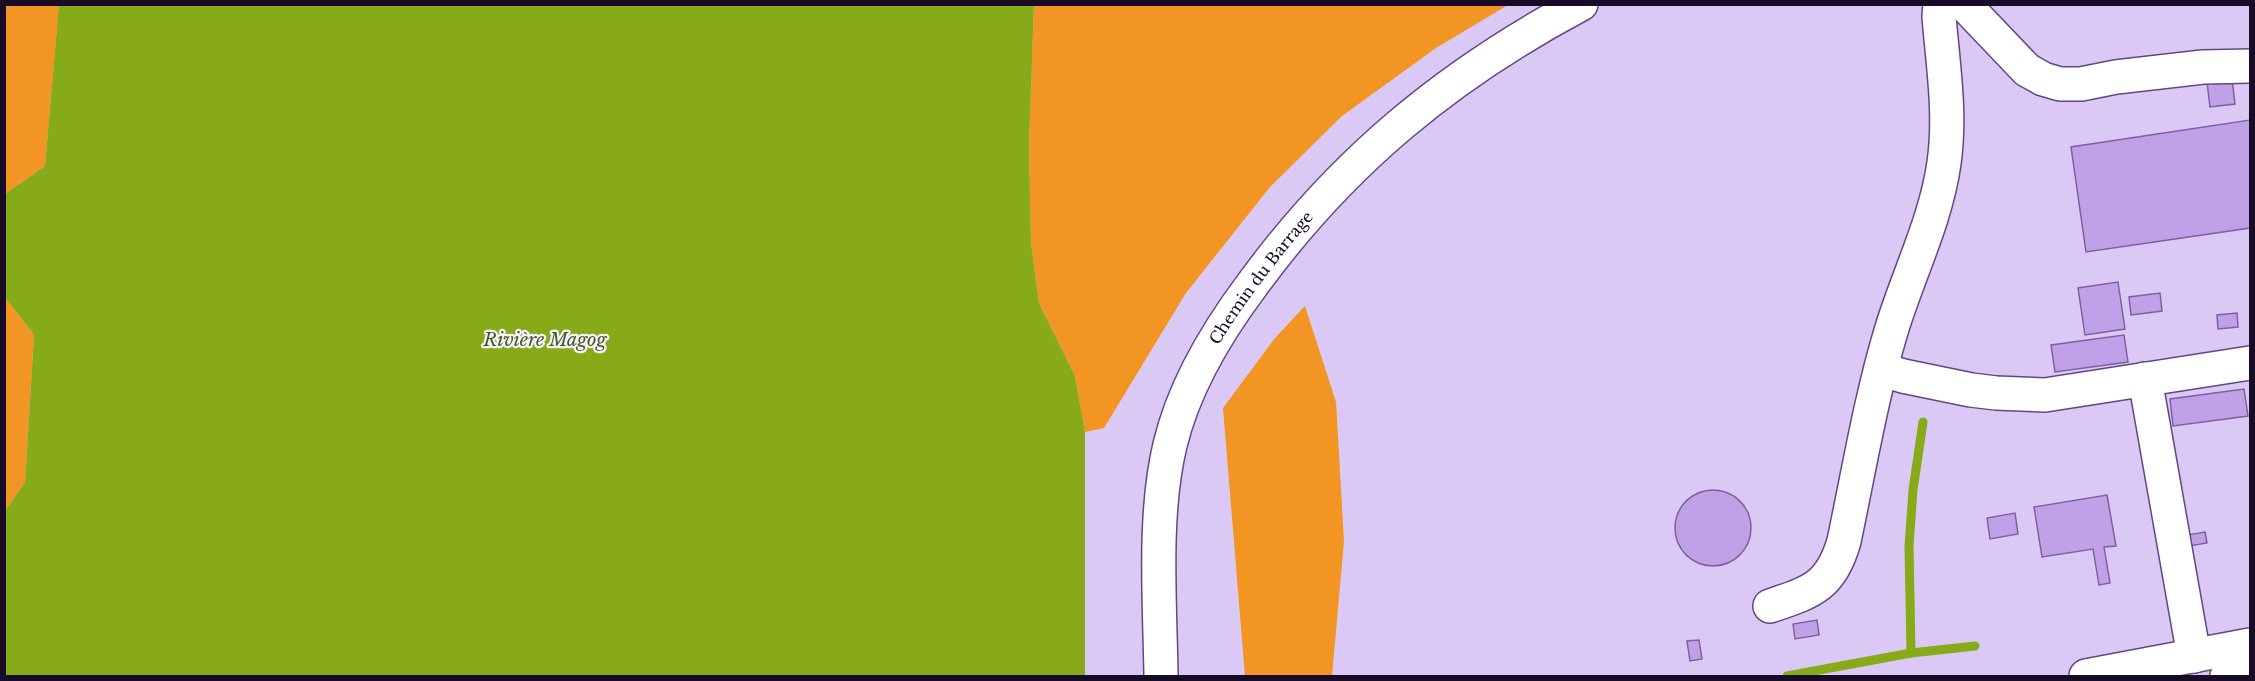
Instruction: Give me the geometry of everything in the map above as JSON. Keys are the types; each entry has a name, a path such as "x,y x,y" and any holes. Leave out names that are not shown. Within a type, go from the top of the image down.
{"street":[{"name":"Chemin du Barrage","path":"1161,676 1160,542 1165,468 1183,402 1204,357 1220,330 1291,233 1349,170 1390,131 1442,90 1487,60 1581,4"},
{"path":"1770,606 1803,595 1819,585 1838,563 1881,369 1936,200 1944,163 1947,111 1939,17 1940,4"},
{"path":"1964,4 2027,70 2043,79 2060,84 2081,84 2116,77 2203,67 2250,66"},
{"path":"1881,369 1903,376 1971,390 2022,395 2066,393 2250,363"},
{"path":"2145,379 2194,656"},
{"path":"2086,676 2250,645"},
{"path":"2227,676 2250,659"}],"shaded area":[{"path":"5,5 59,5 45,166 5,194"},
{"path":"1034,5 1508,5 1436,48 1342,116 1270,187 1186,293 1104,428 1085,432 1075,376 1039,303 1031,243 1029,147"},
{"path":"5,297 34,335 25,482 5,511"},
{"path":"1305,306 1336,402 1344,541 1332,676 1245,676 1223,408 1275,338"}],"water":[{"name":"Rivière Magog","path":"59,4 1034,5 1029,147 1031,243 1039,303 1075,376 1085,432 1085,676 5,676 5,511 25,482 34,335 5,297 5,194 45,166"}],"building":[{"path":"2232,79 2235,104 2210,107 2207,82"},
{"path":"2250,120 2250,228 2086,252 2071,147"},
{"path":"2118,282 2125,329 2085,335 2078,288"},
{"path":"2160,293 2162,311 2131,315 2129,297"},
{"path":"2237,313 2238,327 2218,329 2217,315"},
{"path":"2124,335 2128,362 2055,372 2051,345"},
{"path":"2244,389 2248,416 2173,426 2170,399"},
{"path":"1706,490 1720,490 1734,496 1745,507 1751,521 1748,543 1740,555 1720,566 1706,566 1692,560 1681,549 1675,535 1675,521 1681,507 1692,496"},
{"path":"2107,495 2116,546 2104,547 2110,583 2099,585 2093,549 2042,557 2034,507"},
{"path":"2015,513 2018,534 1990,539 1987,518"},
{"path":"2205,532 2207,543 2189,546 2187,535"},
{"path":"1817,620 1819,635 1795,639 1793,624"},
{"path":"1699,640 1702,659 1690,661 1687,641"}],"waterway":[{"path":"1787,676 1911,653 1909,546 1913,490 1923,422"},
{"path":"1911,653 1975,646"}]}
